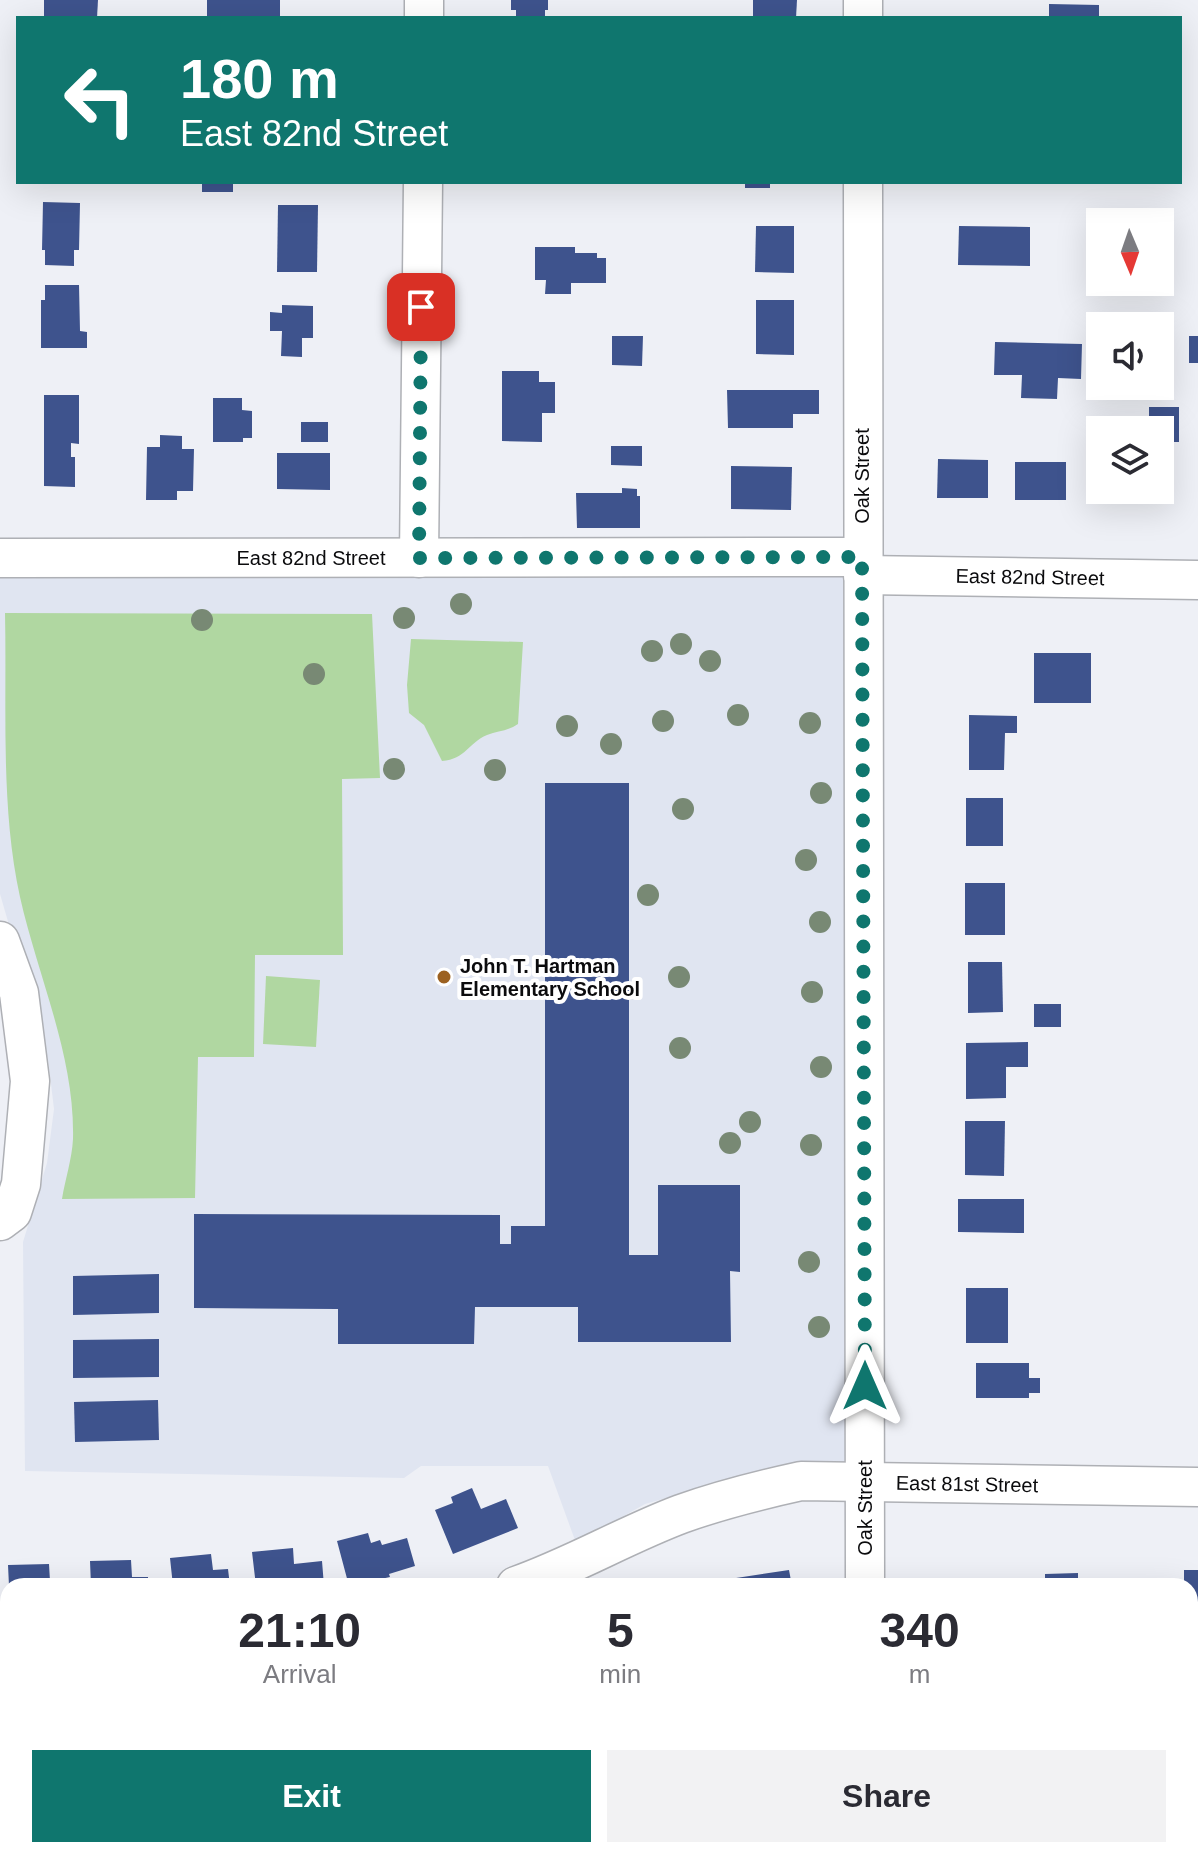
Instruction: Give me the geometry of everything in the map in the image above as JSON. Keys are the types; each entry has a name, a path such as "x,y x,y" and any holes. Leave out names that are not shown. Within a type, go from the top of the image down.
{"street":[{"path":"419,558 423,184"},
{"name":"Oak Street","path":"863,184 865,1578"},
{"name":"East 82nd Street","path":"0,558 419,558 862,566 1198,580"},
{"path":"0,941 19,993 30,1081 21,1184 12,1212 0,1221"},
{"name":"East 81st Street","path":"539,1578 680,1515 738,1495 801,1481 1198,1487"}],"shaded area":[{"name":"John T. Hartman Elementary School","path":"0,570 863,575 865,1470 772,1468 645,1504 576,1543 548,1466 421,1466 404,1478 25,1471 23,1242 47,1163 54,1109 48,1059 0,894"}],"green space":[{"path":"5,613 372,614 380,778 342,779 343,955 255,955 254,1057 198,1057 195,1198 62,1199 73,1139 72,1108 62,1047 20,897 14,862 7,791"},
{"path":"411,639 523,642 518,724 487,735 462,754 442,761 424,725 409,713 407,685"},
{"path":"266,976 320,980 316,1047 263,1044"}],"building":[{"path":"44,0 98,0 97,16 44,16"},
{"path":"207,0 280,0 280,16 207,16"},
{"path":"511,0 548,0 545,16 516,16 516,10 511,10"},
{"path":"753,0 797,0 796,16 753,16"},
{"path":"1049,4 1099,5 1099,16 1049,16"},
{"path":"202,184 233,184 233,192 202,192"},
{"path":"745,184 770,184 770,188 745,188"},
{"path":"43,202 80,203 79,250 74,250 74,266 45,265 45,250 42,250"},
{"path":"278,205 318,205 317,272 277,272"},
{"path":"756,226 794,226 794,273 755,272"},
{"path":"959,226 1030,227 1030,266 958,265"},
{"path":"535,247 575,247 575,253 597,253 597,258 606,258 606,283 571,283 571,294 545,294 546,280 535,280"},
{"path":"45,285 79,285 80,331 87,332 87,348 41,348 41,300 45,300"},
{"path":"756,300 794,300 794,355 756,354"},
{"path":"282,305 313,306 313,338 302,338 302,357 281,356 282,331 270,331 270,312 282,313"},
{"path":"612,336 643,336 642,366 612,365"},
{"path":"1189,336 1198,336 1198,363 1189,363"},
{"path":"995,342 1082,344 1081,379 1058,378 1057,399 1021,398 1022,375 994,375"},
{"path":"502,371 539,371 539,382 555,382 555,413 542,413 542,442 502,441"},
{"path":"727,390 819,390 819,414 793,414 793,428 728,428"},
{"path":"44,395 79,395 79,444 71,443 71,457 75,457 75,487 44,486"},
{"path":"213,398 242,398 242,410 252,411 252,438 243,438 243,442 213,442"},
{"path":"1149,407 1179,407 1179,442 1174,442 1174,416 1149,416"},
{"path":"301,422 328,422 328,442 301,442"},
{"path":"160,435 182,436 182,449 194,449 193,491 177,491 177,500 146,500 147,447 160,447"},
{"path":"611,446 642,446 642,466 611,465"},
{"path":"277,453 330,453 330,490 277,489"},
{"path":"938,459 988,460 988,498 937,498"},
{"path":"1015,462 1066,462 1066,500 1015,500"},
{"path":"731,466 792,467 791,510 731,509"},
{"path":"622,488 637,489 637,496 640,496 640,528 577,528 576,493 622,493"},
{"path":"1034,653 1091,653 1091,703 1034,703"},
{"path":"969,715 1017,716 1017,733 1005,733 1004,770 969,770"},
{"name":"John T. Hartman Elementary School","path":"545,783 629,783 629,1255 658,1255 658,1185 740,1185 740,1272 730,1271 731,1342 578,1342 578,1307 475,1307 474,1344 338,1344 338,1309 194,1308 194,1214 500,1215 500,1244 511,1244 511,1226 545,1226"},
{"path":"966,798 1003,798 1003,846 966,846"},
{"path":"965,883 1005,883 1005,935 965,935"},
{"path":"968,962 1002,962 1003,1012 968,1013"},
{"path":"1034,1004 1061,1004 1061,1027 1034,1027"},
{"path":"1028,1042 1028,1067 1006,1067 1006,1098 966,1099 966,1043"},
{"path":"965,1121 1005,1121 1004,1176 965,1175"},
{"path":"958,1199 1024,1199 1024,1233 958,1232"},
{"path":"159,1274 159,1313 73,1315 73,1276"},
{"path":"966,1288 1008,1288 1008,1343 966,1343"},
{"path":"159,1339 159,1377 73,1378 73,1340"},
{"path":"976,1363 1029,1363 1029,1378 1040,1378 1040,1393 1029,1393 1029,1398 976,1398"},
{"path":"158,1400 159,1440 75,1442 74,1402"},
{"path":"472,1488 481,1509 506,1499 518,1528 453,1554 435,1510 453,1503 451,1497"},
{"path":"368,1533 371,1543 380,1540 382,1545 407,1538 415,1566 385,1578 347,1578 337,1541"},
{"path":"293,1548 294,1564 322,1561 323,1578 255,1578 252,1552"},
{"path":"211,1554 213,1570 228,1569 229,1578 172,1578 170,1558"},
{"path":"131,1560 132,1577 148,1578 91,1578 90,1561"},
{"path":"49,1564 50,1578 9,1578 8,1565"},
{"path":"789,1570 790,1578 736,1578"},
{"path":"1184,1570 1198,1570 1198,1578 1184,1578"},
{"path":"1078,1573 1078,1578 1045,1578 1045,1574"}],"place":[{"name":"John T. Hartman Elementary School","path":"444,977"}],"route":[{"path":"421,307 419,558 862,557 865,1386"}]}
